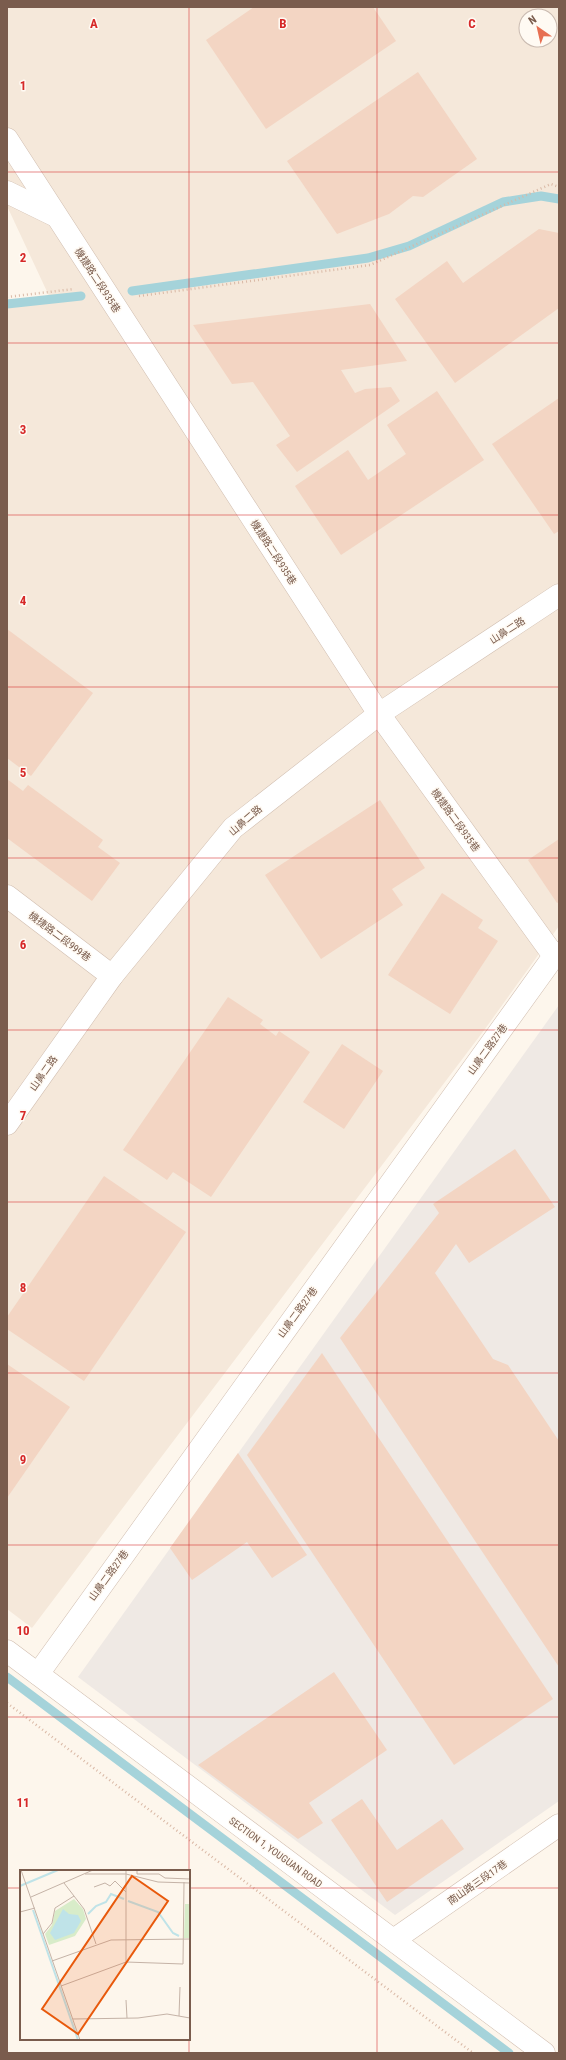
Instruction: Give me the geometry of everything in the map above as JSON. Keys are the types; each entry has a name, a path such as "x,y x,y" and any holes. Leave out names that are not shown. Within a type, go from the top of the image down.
{"street":[{"name":"機捷路二段935巷","path":"7,140 379,714 556,954"},
{"path":"7,192 56,216"},
{"name":"山鼻二路","path":"7,1124 112,976 233,828 379,714 559,595"},
{"name":"機捷路二段999巷","path":"7,896 112,976"},
{"name":"山鼻二路27巷","path":"38,1674 556,954"},
{"name":"SECTION 1, YOUGUAN ROAD","path":"7,1651 394,1939 544,2053"},
{"name":"南山路三段17巷","path":"394,1939 559,1825"}],"path":[{"path":"7,297 106,293 370,265 505,206 551,184 559,187"},
{"path":"7,1703 473,2053"}],"shaded area":[{"path":"7,7 559,7 559,926 485,1029 32,1628 7,1609 7,308 50,298 7,206"},
{"path":"559,1005 559,1801 395,1915 78,1677"}],"building":[{"path":"254,7 373,7 396,41 266,129 206,40"},
{"path":"418,72 477,159 423,197 413,196 389,214 337,234 287,161"},
{"path":"539,229 559,233 559,308 455,383 395,299 447,261 463,283"},
{"path":"370,304 407,361 341,370 355,393 365,389 391,387 400,401 297,472 276,445 290,436 253,382 232,384 193,325"},
{"path":"437,391 484,460 341,555 295,486 348,450 368,480 406,454 387,425"},
{"path":"559,398 559,531 554,534 492,444"},
{"path":"7,629 93,693 31,776 7,758"},
{"path":"7,779 23,791 28,785 103,840 98,847 120,863 92,901 7,838"},
{"path":"380,800 425,868 392,889 403,905 321,959 265,875"},
{"path":"559,839 559,902 557,903 528,860"},
{"path":"442,893 483,920 478,928 498,941 450,1014 388,975"},
{"path":"228,997 263,1020 260,1024 276,1036 279,1031 310,1052 211,1197 173,1172 167,1180 123,1150"},
{"path":"342,1044 383,1071 344,1129 303,1102"},
{"path":"515,1149 555,1207 469,1263 456,1244 435,1273 493,1359 508,1365 559,1441 559,1667 340,1338 439,1213 433,1204"},
{"path":"104,1176 186,1232 84,1381 7,1329 7,1317"},
{"path":"322,1353 553,1699 454,1765 247,1455"},
{"path":"7,1364 70,1407 7,1498"},
{"path":"238,1453 307,1555 272,1578 247,1542 192,1580 170,1548"},
{"path":"334,1672 387,1750 309,1803 323,1823 298,1839 198,1765"},
{"path":"362,1799 397,1850 442,1819 464,1849 387,1902 331,1820"}],"waterway":[{"path":"132,291 368,258 409,246 503,202 541,196 559,199"},
{"path":"7,304 81,296"},
{"path":"7,1677 509,2053"}]}
